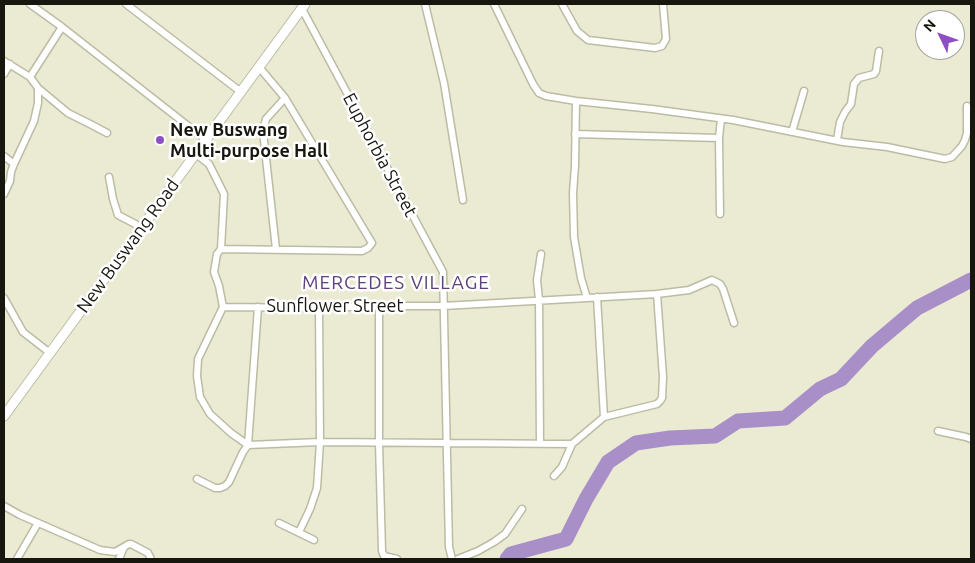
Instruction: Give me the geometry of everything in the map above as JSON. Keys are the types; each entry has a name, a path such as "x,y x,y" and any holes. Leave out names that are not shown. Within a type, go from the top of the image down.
{"street":[{"path":"30,4 206,140"},
{"path":"126,4 241,92"},
{"path":"425,4 444,83 463,200"},
{"path":"494,4 533,84 539,93 546,96 721,119 842,142 887,147 945,159 952,158 965,140 967,133 967,106"},
{"path":"562,4 577,31 588,40 655,48 662,46 666,39 664,4"},
{"name":"New Buswang Road","path":"4,416 303,6"},
{"name":"Euphorbia Street","path":"303,6 443,272 449,547 452,559"},
{"path":"30,77 62,27"},
{"path":"836,140 840,122 851,104 854,84 859,78 874,74 879,51"},
{"path":"4,74 7,62 30,77 38,88 68,113 107,134"},
{"path":"221,248 362,251 372,243 285,98 259,67"},
{"path":"4,194 10,181 14,164 34,121 38,104 38,88"},
{"path":"792,132 804,91"},
{"path":"276,250 263,131 266,118 285,98"},
{"path":"576,101 573,193 574,237 578,267 587,298"},
{"path":"720,214 719,138 721,119"},
{"path":"575,134 719,138"},
{"path":"196,154 209,164 224,194 221,248 217,254 214,272 223,307 198,359 197,376 200,397 210,414 231,433 248,445 320,442 572,444"},
{"path":"4,156 14,164"},
{"path":"109,177 118,215 141,227"},
{"path":"540,443 539,300 537,280 541,254"},
{"name":"Sunflower Street","path":"223,307 443,306 657,294 689,290 712,280 720,284 723,289 734,323"},
{"path":"554,476 562,467 572,444 604,417 657,404 662,398 657,294"},
{"path":"597,297 604,417"},
{"path":"4,298 23,332 50,353"},
{"path":"379,306 379,443 382,551 384,556 397,559"},
{"path":"197,480 215,488 225,486 229,482 248,445 258,307"},
{"path":"298,532 310,509 316,488 320,442 319,308"},
{"path":"938,431 971,439"},
{"path":"4,506 20,516 100,550 115,552 129,544 148,553 151,559"},
{"path":"458,559 478,551 505,534 522,509"},
{"path":"17,559 38,523"},
{"path":"279,523 314,540"},
{"path":"118,559 124,547"}],"waterway":[{"path":"507,559 511,554 566,539 586,499 608,462 636,443 670,438 715,436 738,421 785,418 820,389 841,379 872,346 917,308 971,280"}],"place":[{"name":"New Buswang Multi-purpose Hall","path":"160,140"}],"district":[{"name":"MERCEDES VILLAGE","path":"396,283"}]}
